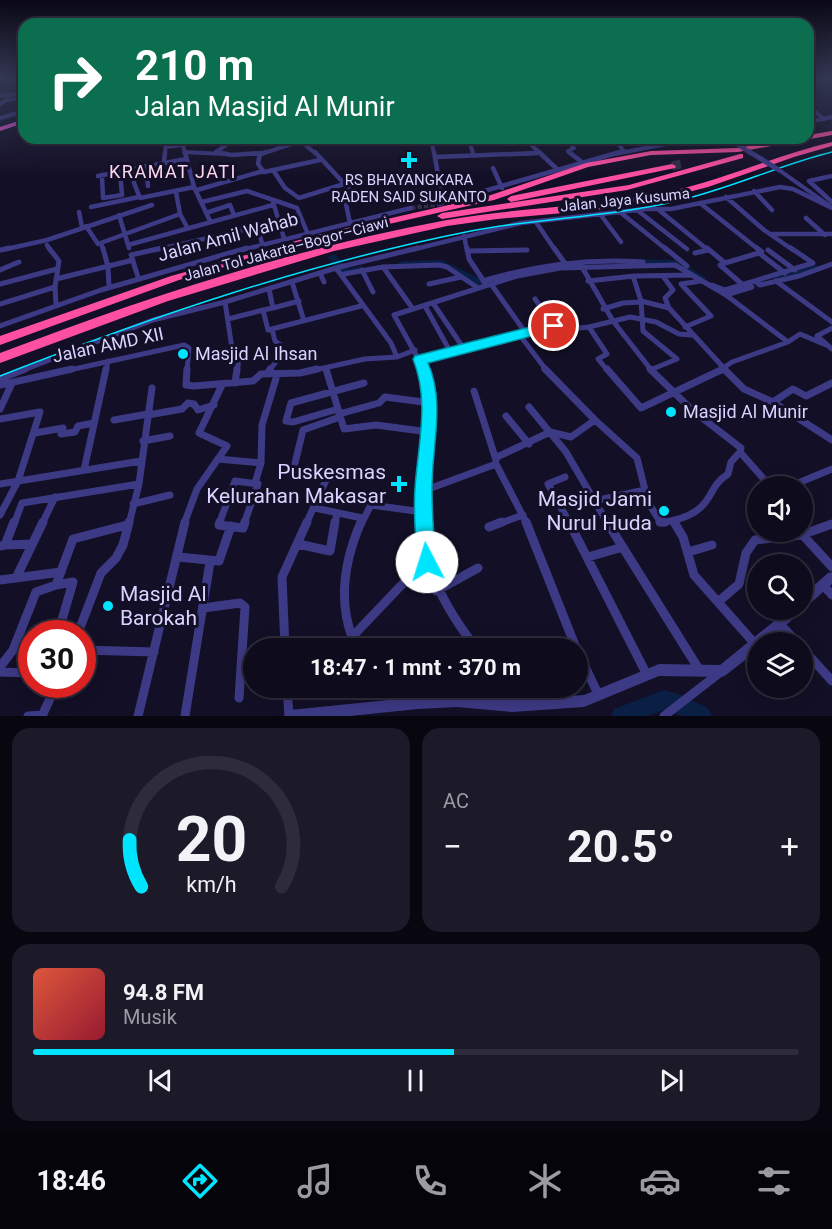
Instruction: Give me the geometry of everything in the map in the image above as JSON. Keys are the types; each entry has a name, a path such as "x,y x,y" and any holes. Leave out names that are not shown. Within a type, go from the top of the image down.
{"highway":[{"path":"0,130 18,124"},
{"path":"814,137 832,135"},
{"name":"Jalan Tol Jakarta–Bogor–Ciawi","path":"814,139 832,135"},
{"path":"0,341 175,278 317,238 429,203 463,203 513,192 569,170 603,161 651,153 738,150 772,144"},
{"name":"Jalan Tol Jakarta–Bogor–Ciawi","path":"330,241 464,212 549,201 630,186 717,161 792,144"},
{"name":"Jalan Tol Jakarta–Bogor–Ciawi","path":"0,358 185,292 317,253 460,221 564,212 646,199 716,182 790,154 832,144"},
{"name":"Jalan Tol Jakarta–Bogor–Ciawi","path":"0,345 177,285 330,241 440,213 677,165 717,161"}],"street":[{"path":"0,118 18,113"},
{"path":"814,115 824,119"},
{"path":"814,121 832,117"},
{"path":"164,179 162,163 166,144"},
{"path":"216,152 225,144"},
{"path":"184,152 260,154 288,144"},
{"path":"304,144 322,158 320,160 351,192 344,195 350,223"},
{"path":"432,144 441,203 502,188 624,151 658,144"},
{"path":"469,144 472,153"},
{"path":"484,144 489,157"},
{"path":"529,144 558,170"},
{"path":"570,144 574,148 568,151 583,163"},
{"path":"618,144 624,151"},
{"path":"737,144 779,170 832,208"},
{"path":"166,147 182,145 195,188 210,221"},
{"path":"435,157 489,157 537,153"},
{"path":"260,154 258,162 263,171"},
{"path":"186,159 100,176 103,198 176,192 320,160"},
{"path":"146,166 148,186"},
{"path":"493,168 502,188"},
{"path":"133,169 138,194"},
{"path":"273,170 285,188 298,197 344,183"},
{"path":"120,172 122,195"},
{"path":"832,176 809,182 832,202"},
{"name":"Jalan Jaya Kusuma","path":"0,379 163,318 225,302 336,268 464,236 536,222 637,210 659,210 754,191 787,187 832,208"},
{"path":"202,202 247,191 273,203 297,208 307,232"},
{"path":"754,191 772,210"},
{"path":"176,192 180,214 187,227"},
{"path":"91,207 131,198 138,194"},
{"path":"726,197 770,234 817,266"},
{"path":"131,198 133,210"},
{"path":"128,245 273,203"},
{"path":"273,203 284,238"},
{"path":"700,203 785,273"},
{"path":"0,250 42,242 152,205"},
{"path":"206,213 230,205 234,215"},
{"name":"Jalan Amil Wahab","path":"0,326 109,286 262,243 411,208"},
{"path":"637,210 687,249"},
{"path":"659,210 724,263"},
{"path":"79,212 84,226 96,242 101,243 180,214"},
{"path":"620,212 709,284"},
{"path":"600,214 621,242"},
{"path":"119,215 138,278"},
{"path":"806,218 829,235"},
{"path":"56,279 279,222"},
{"path":"536,222 564,262"},
{"path":"257,227 262,243"},
{"path":"770,234 829,235"},
{"path":"464,236 467,251 486,283 544,368 595,420 637,457 645,490 658,521 674,521 701,507 716,482 728,474 730,462 740,452"},
{"path":"101,243 108,267 109,286"},
{"path":"47,245 58,257 56,304"},
{"path":"467,251 527,250"},
{"path":"695,253 708,250"},
{"path":"768,250 795,273"},
{"path":"752,284 720,265 761,253"},
{"path":"486,283 546,269 577,265 679,261"},
{"path":"0,270 19,262"},
{"path":"468,638 449,615 429,572 423,512 429,432 428,380 415,351 394,315 478,288 530,266 564,262 602,267 674,264 701,281 726,292 788,342"},
{"path":"726,292 817,266 832,264"},
{"path":"344,274 383,267 439,265 478,288"},
{"path":"577,265 611,321 650,370 710,427 741,448 740,452 761,476"},
{"path":"774,279 785,273 795,273 817,266"},
{"path":"383,267 413,309"},
{"path":"602,267 606,273"},
{"path":"336,268 344,274 361,306 390,338 397,357"},
{"path":"0,284 57,269"},
{"path":"362,270 373,292"},
{"path":"320,273 324,282"},
{"path":"588,281 634,276 692,275"},
{"path":"634,276 644,332 678,359 650,370"},
{"path":"663,276 673,290 665,298 669,308 691,335 744,389 773,402 832,440"},
{"path":"429,284 461,277"},
{"path":"774,279 831,320"},
{"path":"685,327 711,316 681,284 701,281"},
{"path":"292,282 304,321"},
{"path":"0,304 55,287"},
{"path":"269,289 273,308"},
{"path":"535,299 558,330 589,327 629,317 642,318 661,324 677,334 691,335"},
{"path":"225,302 233,355 240,354 234,383"},
{"path":"228,319 299,302"},
{"path":"603,309 623,303 640,302 669,308"},
{"path":"434,303 464,349"},
{"path":"263,310 268,330 361,306"},
{"path":"425,306 450,353"},
{"path":"419,359 450,353 553,324"},
{"path":"589,327 607,354 598,359 641,408 674,394 723,368 788,342 800,334 832,349"},
{"path":"826,345 817,335 832,328"},
{"path":"267,374 278,359 281,345 275,341 272,329"},
{"name":"Jalan AMD XII","path":"0,385 188,345 186,385 222,385 253,381 261,374 267,374"},
{"path":"267,374 277,375 326,368 365,359 397,357 415,351"},
{"path":"84,470 102,398 108,361"},
{"path":"326,368 344,429 362,423 375,423 429,432"},
{"path":"255,483 261,463 262,425 277,375"},
{"path":"0,409 9,386 13,382"},
{"path":"364,383 291,403 286,421 293,422 339,414 379,404 385,396 430,404"},
{"path":"138,716 190,506 226,446 199,433 215,405 222,385"},
{"path":"773,402 793,389 805,396 829,385 832,392"},
{"path":"83,620 101,573 120,554 139,484 143,441 152,388"},
{"path":"474,391 496,460 523,515 572,638"},
{"path":"114,420 182,408 188,403 194,404 198,410 215,405"},
{"path":"529,407 566,452 700,671"},
{"path":"0,419 39,411 35,433 18,481 0,515"},
{"path":"295,463 303,430 339,414"},
{"path":"506,416 529,444"},
{"path":"423,490 496,460 550,432 571,436 595,420"},
{"path":"35,433 63,428 61,434 75,432 78,426 94,423"},
{"path":"143,441 170,436"},
{"path":"218,459 261,463"},
{"path":"0,484 141,461"},
{"path":"813,477 832,470"},
{"path":"285,638 282,577 326,480 339,475"},
{"path":"565,477 548,484 588,556 647,675"},
{"path":"235,481 258,483 243,528 231,526 219,525 235,481"},
{"path":"32,544 2,546 22,503 139,484"},
{"path":"594,501 645,490"},
{"path":"133,504 170,495"},
{"path":"16,578 55,497"},
{"path":"423,512 371,505 362,518 352,539 346,571 346,615 352,637 411,575 420,571 429,572"},
{"path":"315,508 362,518"},
{"path":"298,544 330,551 338,513"},
{"path":"489,528 523,515"},
{"path":"674,521 684,537 694,575 747,633"},
{"path":"813,529 832,524"},
{"path":"56,585 73,539 127,525"},
{"path":"178,557 210,562 221,559 231,526"},
{"path":"717,602 740,584 746,553 754,542"},
{"path":"808,542 832,567"},
{"path":"688,552 712,545"},
{"path":"588,556 623,548"},
{"path":"185,716 210,562"},
{"path":"436,591 478,568"},
{"path":"0,580 61,572"},
{"path":"813,594 832,577"},
{"path":"0,667 14,650 36,592 73,582 62,620"},
{"path":"823,585 832,595"},
{"path":"203,608 240,603 245,607 239,698"},
{"path":"770,632 785,620"},
{"path":"780,624 788,632"},
{"path":"96,650 154,652"},
{"path":"672,712 747,651"},
{"path":"813,660 832,681"},
{"path":"288,698 289,716 457,701 512,706 584,701 599,697 647,675 673,669 722,671"},
{"path":"0,672 18,673"},
{"path":"588,673 599,697"},
{"path":"28,716 43,715 50,698"},
{"path":"508,698 512,706"}],"waterway":[{"path":"0,120 15,115"},
{"path":"333,257 346,273 361,269"},
{"path":"630,262 678,263 701,278"},
{"path":"402,264 441,263 482,284 498,282"},
{"path":"778,279 816,268"},
{"path":"621,716 664,700 675,702 702,716"}],"tunnel":[{"path":"672,166 681,164"},
{"path":"411,208 439,204"}],"tram line":[{"path":"0,376 174,312 291,275 471,231 626,211 677,201 832,152"}],"place":[{"name":"RS BHAYANGKARA RADEN SAID SUKANTO","path":"409,160"},
{"name":"Masjid Al Ihsan","path":"183,354"},
{"name":"Masjid Al Munir","path":"671,412"},
{"name":"Puskesmas Kelurahan Makasar","path":"399,484"},
{"name":"Masjid Jami Nurul Huda","path":"664,511"},
{"name":"Masjid Al Barokah","path":"108,606"}],"district":[{"name":"KRAMAT JATI","path":"173,172"}],"route":[{"path":"427,562 423,490 431,396 428,380 419,359 450,353 553,324 554,326"}]}
